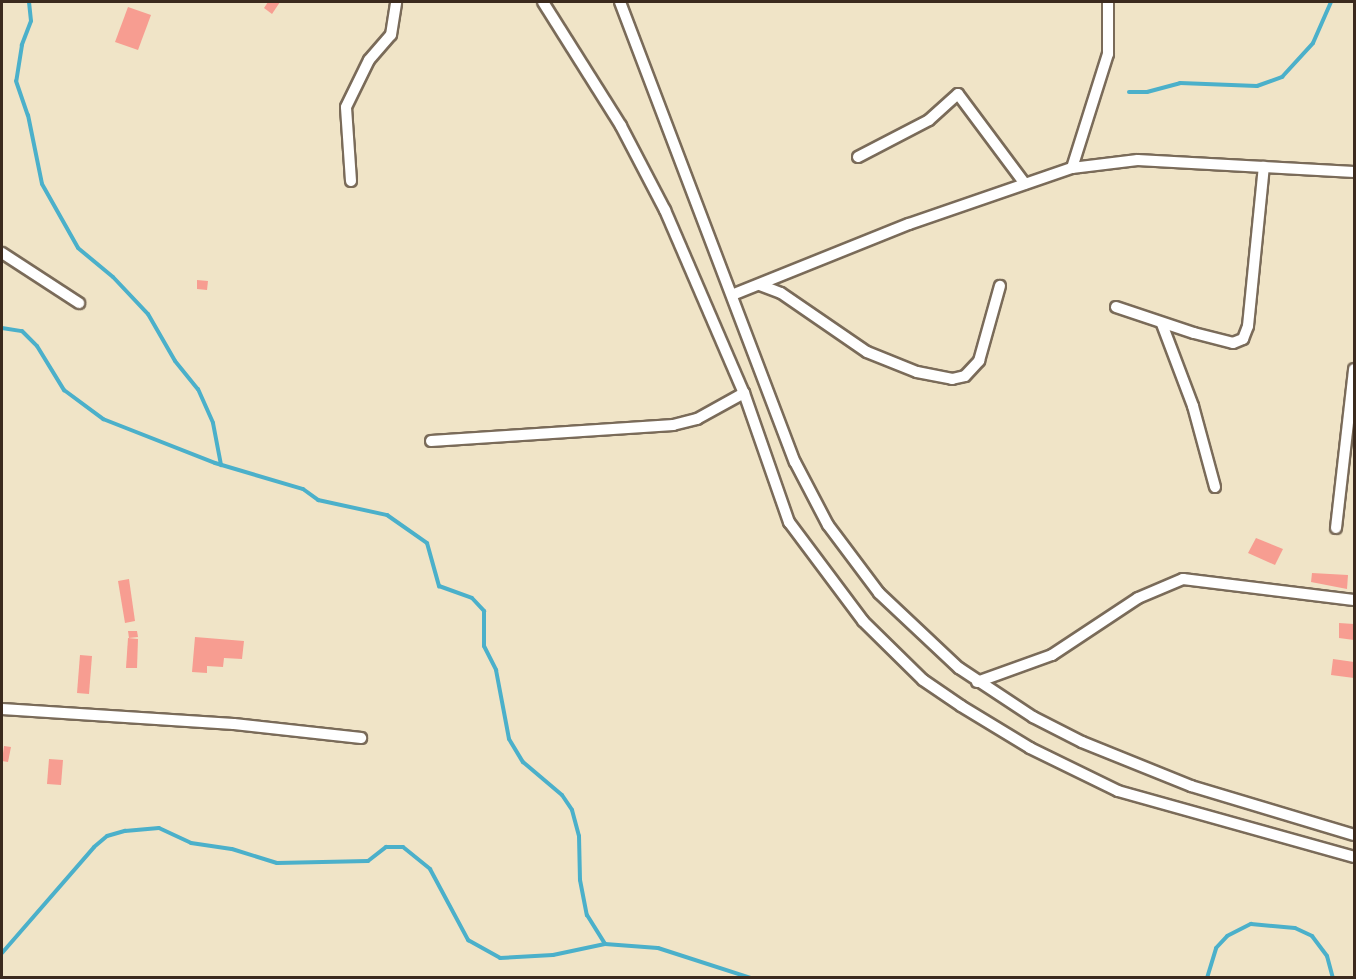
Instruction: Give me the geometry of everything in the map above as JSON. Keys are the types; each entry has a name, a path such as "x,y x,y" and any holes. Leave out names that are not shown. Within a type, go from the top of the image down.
{"street":[{"path":"351,180 346,107 369,60 391,35 396,2"},
{"path":"543,2 621,126 659,200 744,393 789,522 863,621 923,680 1030,748 1118,791 1354,857"},
{"path":"620,2 795,462 828,525 879,593 925,640 977,682 1033,717 1134,765 1191,786 1354,835"},
{"path":"1072,168 1108,54 1108,2"},
{"path":"858,158 929,120 958,94 1024,184"},
{"path":"732,295 909,224 1072,168 1138,160 1354,172"},
{"path":"1116,307 1162,324 1233,343 1243,339 1248,326 1264,167"},
{"path":"2,253 79,303"},
{"path":"760,285 781,293 867,352 917,372 952,379 965,376 978,361 1000,286"},
{"path":"1162,324 1193,406 1215,488"},
{"path":"1336,528 1354,369"},
{"path":"431,441 673,425 697,419 744,393"},
{"path":"977,682 1052,655 1138,598 1183,579 1354,600"},
{"path":"2,709 223,723 361,738"}],"building":[{"path":"268,2 280,2 272,14 264,8"},
{"path":"128,7 151,15 138,50 115,42"},
{"path":"197,280 208,281 207,290 197,289"},
{"path":"1256,538 1283,549 1275,565 1248,553"},
{"path":"1312,573 1348,575 1347,589 1311,582"},
{"path":"129,579 135,621 125,623 118,581"},
{"path":"1339,623 1354,624 1354,640 1339,638"},
{"path":"128,631 137,631 138,637 129,638"},
{"path":"195,637 244,641 242,659 224,658 223,667 207,666 207,673 192,672"},
{"path":"128,638 138,639 137,668 126,668"},
{"path":"80,655 92,656 89,694 77,693"},
{"path":"1333,659 1354,662 1354,678 1331,675"},
{"path":"4,746 11,747 8,762 2,761"},
{"path":"49,759 63,760 61,785 47,784"}],"waterway":[{"path":"29,2 31,21 22,45 16,81 28,115 42,184 78,248 113,277 148,314 175,361 198,389 213,423 221,465"},
{"path":"1129,92 1147,92 1180,83 1257,86 1282,77 1313,43 1331,2"},
{"path":"2,328 22,331 37,346 64,390 103,419 215,463 303,489 318,500 387,515 427,543 439,586 472,598 484,611 484,646 496,670 509,739 523,762 562,795 572,810 579,836 580,880 587,915 605,944"},
{"path":"2,953 94,847 107,836 125,831 159,828 191,843 232,849 277,863 368,861 386,847 403,847 430,869 468,940 500,958 553,955 605,944 658,948 751,978"},
{"path":"1207,978 1216,948 1227,936 1251,924 1295,928 1312,936 1327,956 1333,978"}]}
